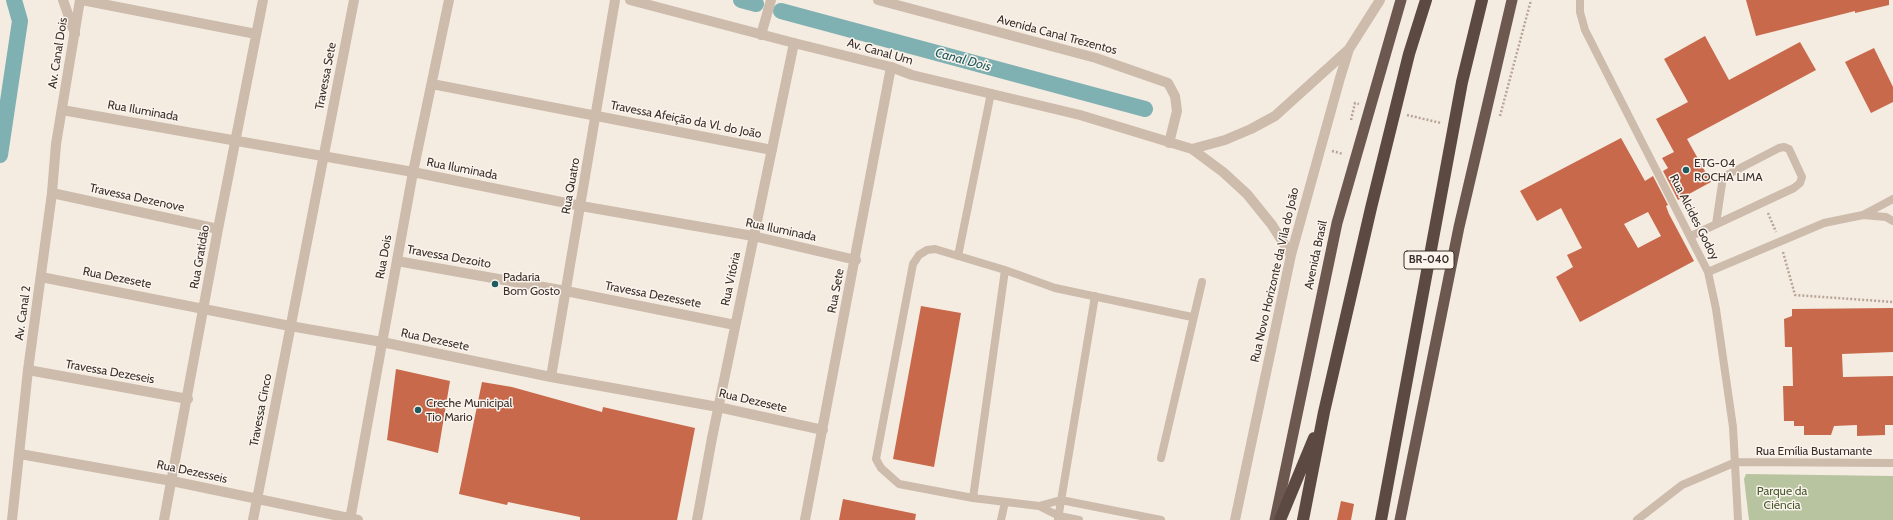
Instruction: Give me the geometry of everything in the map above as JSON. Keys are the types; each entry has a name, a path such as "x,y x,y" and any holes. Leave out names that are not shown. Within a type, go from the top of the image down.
{"highway":[{"name":"Avenida Brasil","path":"1275,520 1337,224 1401,0"},
{"path":"1303,520 1324,412 1371,208 1409,54 1426,0"},
{"name":"BR-040","path":"1381,520 1462,82 1482,0"},
{"path":"1400,520 1459,227 1512,0"},
{"path":"1280,520 1324,412"}],"street":[{"path":"63,0 75,34"},
{"path":"81,0 256,34"},
{"name":"Av. Canal Dois","path":"62,110 81,0"},
{"name":"Rua Gratidão","path":"164,520 188,399 218,229 263,0"},
{"name":"Travessa Sete","path":"290,326 354,0"},
{"name":"Rua Dois","path":"353,519 382,342 413,172 449,0"},
{"name":"Rua Quatro","path":"551,377 616,0"},
{"name":"Av. Canal Um","path":"630,0 794,44 891,67 912,75 1080,115 1192,149"},
{"path":"761,35 771,0"},
{"name":"Avenida Canal Trezentos","path":"878,0 1096,58 1162,81 1168,84 1175,96 1177,111 1169,143"},
{"name":"Rua Novo Horizonte da Vila do João","path":"1235,520 1291,255 1340,78 1349,49 1380,0"},
{"name":"Rua Vitória","path":"697,520 718,407 794,44"},
{"path":"1192,149 1225,140 1251,129 1275,116 1349,49"},
{"name":"Rua Sete","path":"805,520 856,260 866,192 891,67"},
{"name":"Travessa Afeição da Vl. do João","path":"432,84 772,150"},
{"name":"Rua Iluminada","path":"62,110 413,172 581,206 753,236 856,260"},
{"name":"Av. Canal 2","path":"12,520 28,370 52,193 56,144 62,110"},
{"path":"1192,149 1223,172 1247,194 1272,225 1291,255"},
{"name":"Travessa Dezenove","path":"52,193 218,229"},
{"name":"Travessa Dezoito","path":"397,261 566,291"},
{"name":"Rua Dezesete","path":"41,277 290,326 382,342 551,377 718,407 823,430"},
{"name":"Travessa Dezessete","path":"566,291 735,325"},
{"name":"Travessa Cinco","path":"253,520 290,326"},
{"name":"Travessa Dezeseis","path":"28,370 188,399"},
{"name":"Rua Dezesseis","path":"20,454 172,481 353,519"}],"lane":[{"name":"Rua Alcides Godoy","path":"1580,0 1580,12 1585,30 1691,236 1708,272 1713,288 1731,412 1736,462 1738,520"},
{"path":"958,256 990,93"},
{"path":"1691,236 1764,203 1794,188 1800,183 1802,177 1790,148 1778,148 1723,177 1716,224"},
{"path":"1708,272 1824,223 1863,215 1893,199"},
{"path":"1863,215 1886,217 1893,221"},
{"path":"1161,520 1061,500 1039,506 973,498 899,484 885,472 876,459 913,264 919,255 927,250 935,249 1005,270 1055,288 1192,317"},
{"path":"973,498 1005,270"},
{"path":"1161,458 1192,317 1202,282"},
{"path":"1058,518 1095,296"},
{"path":"1637,520 1682,485 1736,462"},
{"name":"Rua Emília Bustamante","path":"1736,462 1893,463"},
{"path":"1001,520 1005,502"},
{"path":"1039,506 1058,518 1079,520"}],"path":[{"path":"1498,122 1531,0"},
{"path":"1355,103 1362,105"},
{"path":"1406,115 1443,123"},
{"path":"1764,203 1780,241 1795,295 1893,302"}],"green space":[{"name":"Parque da Ciência","path":"1746,474 1893,476 1893,520 1749,520 1744,479"}],"building":[{"path":"1746,0 1889,0 1889,5 1855,13 1855,11 1756,36"},
{"path":"1705,36 1729,80 1800,42 1816,70 1687,139 1711,182 1678,200 1663,171 1668,168 1662,158 1674,152 1656,119 1688,102 1664,59"},
{"path":"1874,48 1893,87 1893,102 1871,113 1845,62"},
{"path":"1621,138 1645,181 1653,176 1668,205 1666,206 1669,214 1694,261 1580,322 1556,277 1573,267 1567,255 1582,248 1561,208 1537,221 1520,191","holes":["1648,212 1661,236 1638,248 1624,224"]},
{"path":"921,306 961,313 934,467 893,459"},
{"path":"1893,308 1893,352 1842,354 1843,377 1893,376 1893,425 1885,425 1885,435 1857,436 1857,425 1834,426 1831,435 1804,435 1804,426 1794,426 1794,421 1784,421 1783,386 1793,386 1792,347 1785,347 1784,319 1792,316 1792,309"},
{"name":"Creche Municipal Tio Mario","path":"396,369 450,381 438,453 387,440"},
{"path":"482,382 512,387 602,412 603,407 695,428 677,520 580,520 580,517 508,502 507,505 459,494"},
{"path":"843,499 916,514 915,520 839,520"},
{"path":"1341,501 1354,504 1351,520 1337,520"}],"waterway":[{"path":"0,155 20,21 14,0"},
{"name":"Canal Dois","path":"741,0 756,4"},
{"name":"Canal Dois","path":"781,11 1145,109"}],"place":[{"name":"ETG-04 ROCHA LIMA","path":"1686,170"},
{"name":"Padaria Bom Gosto","path":"495,284"},
{"name":"Creche Municipal Tio Mario","path":"418,410"}]}
